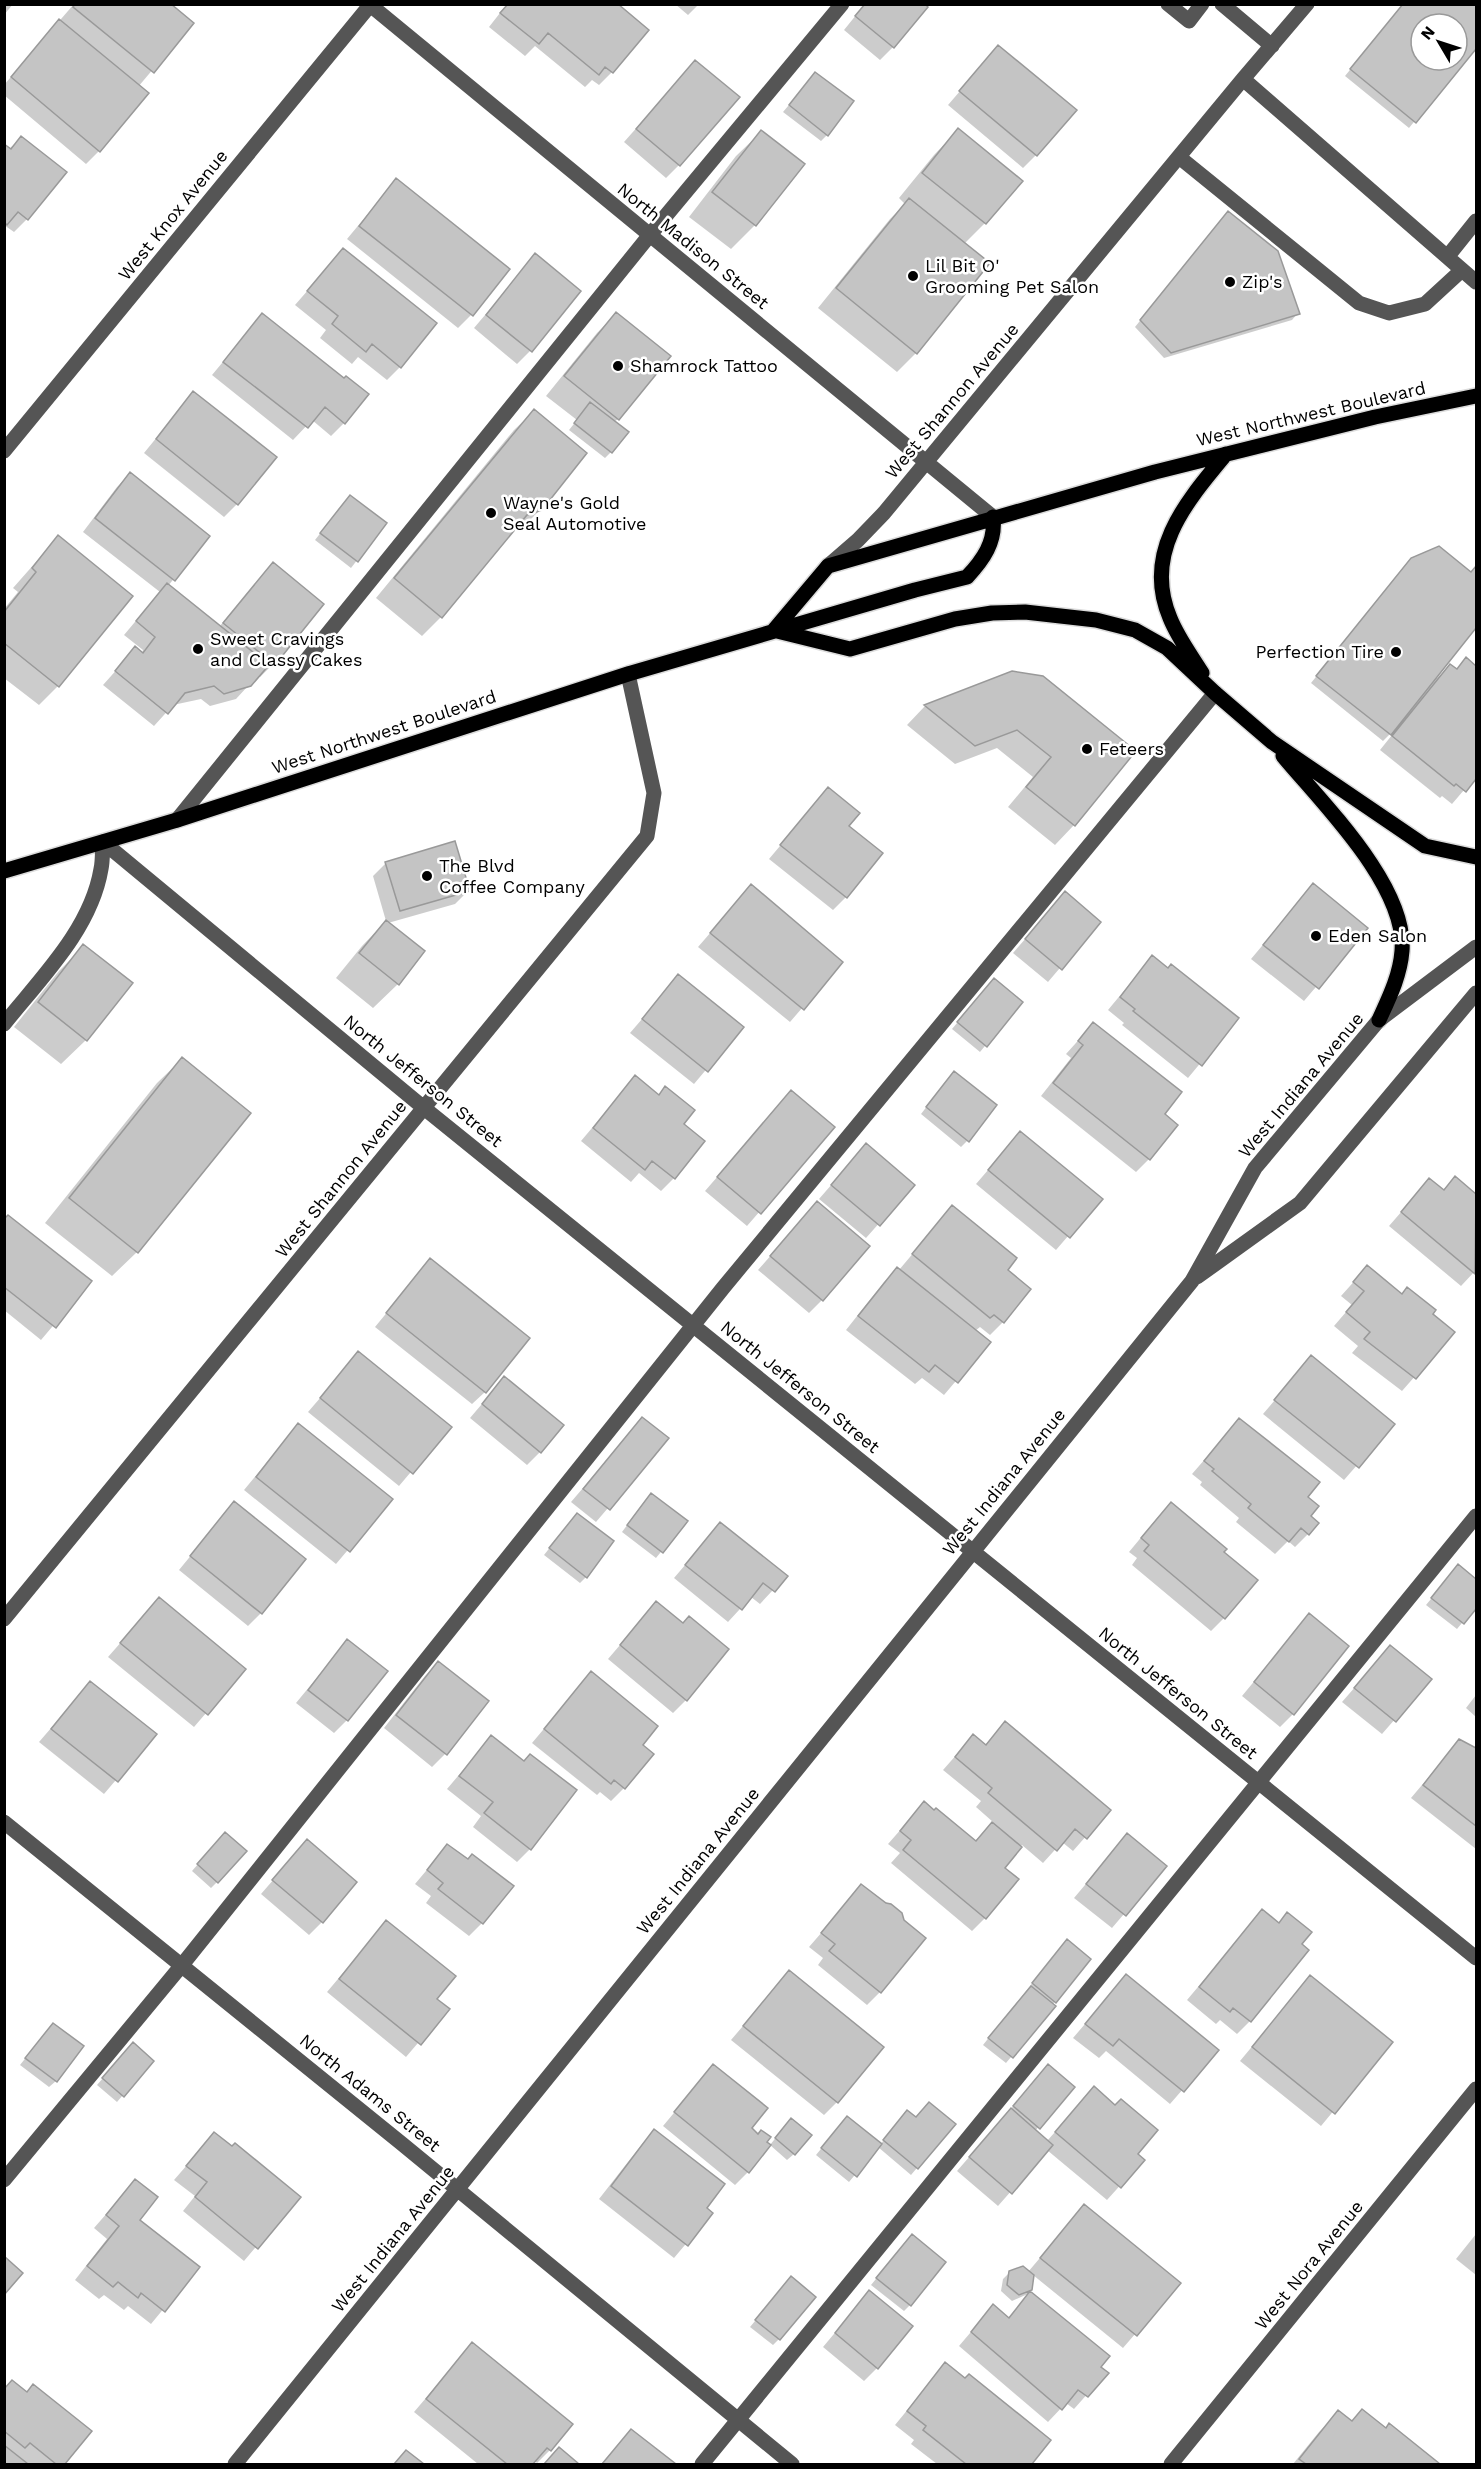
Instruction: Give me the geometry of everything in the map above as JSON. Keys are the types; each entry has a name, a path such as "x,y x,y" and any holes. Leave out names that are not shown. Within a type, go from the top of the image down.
{"main road":[{"name":"West Northwest Boulevard","path":"4,871 177,820 628,674 774,630 968,577 990,546 993,517 1226,454 1375,417 1476,396"},
{"path":"1215,693 1169,616 1162,588 1162,563 1167,539 1187,502 1226,454"},
{"path":"993,517 828,566 774,630 850,649 956,619 992,613 1025,612 1073,617 1135,630 1167,648 1272,742 1425,846 1476,857"},
{"path":"1272,742 1371,862 1397,911 1402,949 1400,969 1379,1020"}],"street":[{"path":"177,820 649,236 843,4"},
{"path":"1168,4 1189,21 1202,4"},
{"path":"1221,4 1272,46"},
{"name":"West Shannon Avenue","path":"828,566 884,513 1307,4"},
{"name":"North Madison Street","path":"370,5 993,517"},
{"name":"West Knox Avenue","path":"4,451 370,5"},
{"path":"1244,78 1476,282"},
{"path":"1179,157 1359,303 1389,313 1425,304 1462,270"},
{"path":"1448,256 1476,221"},
{"name":"West Shannon Avenue","path":"4,1619 647,836 654,794 628,674"},
{"path":"4,2180 182,1965 693,1326 1215,693"},
{"path":"4,1024 64,949 88,910 101,870 103,842"},
{"name":"North Jefferson Street","path":"103,842 424,1108 1476,1958"},
{"name":"West Indiana Avenue","path":"235,2464 1192,1281 1255,1168 1379,1020 1476,947"},
{"name":"West Indiana Avenue","path":"1192,1281 1300,1203 1476,993"},
{"path":"702,2464 1476,1516"},
{"name":"North Adams Street","path":"4,1822 792,2464"},
{"name":"West Nora Avenue","path":"1171,2464 1476,2089"}],"building":[{"path":"75,4 171,4 194,23 154,73 73,7"},
{"path":"508,4 618,4 649,30 613,73 605,67 599,75 548,33 539,44 500,13"},
{"path":"865,4 925,4 928,7 894,48 855,16"},
{"path":"1403,4 1476,4 1476,49 1469,58 1469,12 1409,12 1409,72 1457,72 1416,123 1350,69"},
{"path":"59,19 149,93 100,152 11,77"},
{"path":"998,45 1077,110 1037,156 959,91"},
{"path":"695,60 740,97 680,166 636,129"},
{"path":"815,72 854,101 828,136 789,105"},
{"path":"958,128 1023,181 986,224 922,173"},
{"path":"761,130 805,164 756,226 712,192"},
{"path":"21,136 67,172 28,220 18,212 7,225 4,222 4,144 11,149"},
{"path":"396,178 510,269 473,316 359,226"},
{"name":"Lil Bit O' Grooming Pet Salon","path":"909,198 990,263 917,354 836,288"},
{"name":"Zip's","path":"1228,211 1278,251 1300,314 1171,353 1140,320"},
{"path":"343,248 437,323 401,368 372,344 366,352 332,324 338,316 307,291"},
{"path":"535,253 581,291 532,352 486,315"},
{"name":"Shamrock Tattoo","path":"616,312 671,356 619,420 564,376"},
{"path":"262,313 344,378 346,376 369,394 345,424 325,407 308,428 223,362"},
{"path":"193,391 277,457 238,505 156,439"},
{"path":"590,402 629,432 612,453 574,423"},
{"name":"Wayne's Gold Seal Automotive","path":"534,409 587,453 542,510 527,515 442,618 394,578"},
{"path":"130,472 210,536 175,581 95,518"},
{"path":"350,495 387,523 358,562 320,533"},
{"path":"58,535 133,596 59,687 4,643 4,612 36,572 32,568"},
{"name":"Perfection Tire","path":"1439,546 1471,572 1476,566 1476,628 1391,735 1316,676 1411,558"},
{"path":"273,562 324,604 275,665 223,623"},
{"name":"Sweet Cravings and Classy Cakes","path":"167,583 269,665 251,686 224,694 214,686 185,693 168,714 115,671 135,646 143,653 155,637 136,621"},
{"path":"1466,657 1476,666 1476,779 1466,792 1456,784 1454,786 1392,736 1450,664 1457,669"},
{"name":"Feteers","path":"1012,671 1043,676 1136,751 1075,826 1026,787 1051,757 1017,730 975,746 924,705"},
{"path":"828,787 860,813 849,826 883,853 847,898 780,845"},
{"name":"The Blvd Coffee Company","path":"455,841 470,891 400,911 385,862"},
{"name":"Eden Salon","path":"1313,883 1368,928 1319,989 1263,945"},
{"path":"751,884 843,962 804,1010 710,933"},
{"path":"1065,891 1101,922 1062,970 1025,939"},
{"path":"386,920 425,951 399,985 359,953"},
{"path":"83,944 133,983 87,1041 38,1002"},
{"path":"1152,955 1168,968 1171,964 1239,1018 1202,1066 1133,1011 1135,1009 1120,997"},
{"path":"678,974 744,1027 708,1072 642,1019"},
{"path":"994,978 1023,1002 987,1047 957,1022"},
{"path":"1093,1022 1182,1092 1165,1114 1178,1125 1150,1160 1053,1083 1083,1045 1078,1041"},
{"path":"182,1057 251,1113 138,1253 69,1198"},
{"path":"954,1071 997,1105 969,1142 926,1107"},
{"path":"635,1075 659,1095 665,1086 695,1110 684,1124 705,1141 675,1179 652,1161 645,1170 593,1128"},
{"path":"791,1090 835,1127 761,1214 717,1177"},
{"path":"1020,1131 1103,1199 1070,1238 988,1170"},
{"path":"866,1143 915,1185 880,1226 831,1185"},
{"path":"1455,1176 1476,1194 1475,1274 1401,1212 1429,1178 1444,1190"},
{"path":"817,1201 870,1246 823,1301 770,1256"},
{"path":"952,1205 1017,1258 1008,1270 1031,1289 1004,1323 994,1315 990,1318 912,1254"},
{"path":"8,1215 92,1281 56,1328 4,1287 4,1219"},
{"path":"430,1258 530,1338 486,1393 386,1313"},
{"path":"1367,1265 1402,1294 1407,1287 1436,1310 1433,1314 1455,1332 1416,1379 1364,1339 1370,1332 1346,1312 1364,1291 1353,1282"},
{"path":"897,1267 991,1342 958,1383 935,1365 929,1372 858,1316"},
{"path":"358,1351 452,1427 413,1474 320,1398"},
{"path":"1311,1355 1395,1424 1359,1468 1274,1400"},
{"path":"504,1376 564,1425 541,1453 482,1404"},
{"path":"642,1417 669,1438 610,1510 583,1489"},
{"path":"1239,1418 1320,1482 1308,1497 1319,1506 1311,1516 1319,1523 1309,1535 1301,1528 1289,1542 1248,1508 1251,1504 1212,1471 1214,1469 1204,1461"},
{"path":"298,1423 393,1499 350,1552 256,1477"},
{"path":"651,1493 688,1521 663,1553 627,1525"},
{"path":"234,1501 306,1559 262,1614 190,1556"},
{"path":"1171,1502 1227,1549 1224,1552 1258,1580 1225,1619 1144,1551 1149,1545 1141,1538"},
{"path":"577,1513 614,1541 587,1578 549,1548"},
{"path":"720,1522 788,1576 775,1592 763,1583 742,1610 685,1565"},
{"path":"1458,1564 1476,1579 1476,1609 1464,1624 1431,1598"},
{"path":"159,1597 246,1669 208,1715 120,1643"},
{"path":"656,1601 683,1623 689,1616 729,1649 687,1701 620,1645"},
{"path":"1309,1613 1349,1646 1294,1715 1254,1682"},
{"path":"347,1639 388,1671 348,1721 308,1690"},
{"path":"1390,1645 1432,1679 1396,1722 1354,1688"},
{"path":"438,1661 489,1701 447,1755 396,1715"},
{"path":"591,1671 658,1726 643,1745 654,1754 625,1789 614,1780 611,1784 544,1729"},
{"path":"90,1681 157,1734 118,1782 51,1729"},
{"path":"1005,1721 1111,1810 1087,1839 1075,1829 1057,1851 988,1793 992,1788 955,1757 973,1734 986,1745"},
{"path":"491,1735 524,1761 530,1754 577,1790 531,1850 484,1813 493,1802 459,1776"},
{"path":"1459,1739 1476,1748 1476,1826 1423,1785"},
{"path":"924,1801 976,1841 992,1822 1022,1847 1005,1868 1019,1879 986,1919 903,1850 911,1840 900,1831"},
{"path":"225,1832 247,1851 218,1883 197,1864"},
{"path":"1127,1833 1167,1866 1126,1916 1086,1884"},
{"path":"307,1839 357,1882 323,1923 272,1880"},
{"path":"447,1844 468,1859 472,1854 514,1886 483,1924 438,1889 443,1883 427,1870"},
{"path":"861,1884 902,1913 904,1920 926,1938 881,1993 829,1951 835,1944 821,1933"},
{"path":"1262,1909 1279,1923 1287,1912 1312,1932 1302,1944 1309,1950 1251,2022 1233,2008 1230,2012 1199,1987"},
{"path":"386,1920 456,1976 437,1999 450,2009 421,2045 339,1979"},
{"path":"1067,1939 1091,1959 1056,2003 1032,1983"},
{"path":"789,1970 884,2047 838,2103 743,2026"},
{"path":"1126,1974 1219,2050 1184,2092 1119,2039 1113,2046 1085,2024"},
{"path":"1310,1975 1393,2042 1335,2114 1252,2047"},
{"path":"1031,1986 1056,2006 1013,2058 988,2038"},
{"path":"53,2023 84,2046 57,2082 25,2058"},
{"path":"133,2042 154,2061 124,2097 102,2078"},
{"path":"713,2064 768,2108 752,2128 758,2134 761,2130 771,2137 767,2142 771,2145 749,2173 674,2112"},
{"path":"1048,2064 1075,2087 1040,2129 1013,2106"},
{"path":"1094,2086 1115,2105 1121,2099 1158,2130 1138,2154 1145,2160 1121,2188 1055,2132"},
{"path":"929,2102 956,2124 918,2169 883,2140 907,2110 916,2117"},
{"path":"1011,2108 1053,2145 1012,2194 969,2157"},
{"path":"847,2116 882,2144 857,2177 821,2148"},
{"path":"791,2118 812,2135 795,2155 775,2138"},
{"path":"654,2129 725,2184 707,2208 713,2213 688,2246 611,2186"},
{"path":"214,2132 232,2146 235,2143 301,2197 258,2249 195,2197 207,2182 186,2166"},
{"path":"135,2179 158,2197 140,2220 200,2267 165,2312 141,2293 138,2298 118,2282 113,2287 87,2266 119,2226 106,2215"},
{"path":"1084,2204 1181,2283 1137,2336 1040,2258"},
{"path":"912,2234 946,2262 911,2306 876,2278"},
{"path":"4,2256 23,2273 4,2295"},
{"path":"1023,2266 1034,2275 1032,2290 1019,2295 1007,2285 1009,2271"},
{"path":"791,2276 816,2297 780,2340 755,2320"},
{"path":"869,2290 913,2326 878,2369 835,2333"},
{"path":"1030,2291 1110,2356 1101,2367 1109,2373 1088,2397 1078,2390 1062,2410 971,2332 993,2304 1009,2318"},
{"path":"472,2342 573,2424 551,2451 547,2448 533,2464 507,2464 426,2399"},
{"path":"945,2362 965,2378 969,2374 1051,2440 1032,2464 966,2464 923,2430 926,2426 907,2411"},
{"path":"12,2380 27,2392 33,2384 92,2431 65,2464 56,2464 30,2443 25,2448 4,2431 4,2389"},
{"path":"1362,2409 1386,2428 1389,2423 1440,2464 1306,2464 1299,2459 1338,2410 1352,2421"},
{"path":"631,2429 676,2464 602,2464"},
{"path":"4,2445 28,2464 4,2464"},
{"path":"559,2447 579,2464 544,2464"},
{"path":"406,2450 424,2464 394,2464"}],"place":[{"name":"Lil Bit O' Grooming Pet Salon","path":"913,276"},
{"name":"Zip's","path":"1230,282"},
{"name":"Shamrock Tattoo","path":"618,366"},
{"name":"Wayne's Gold Seal Automotive","path":"491,513"},
{"name":"Sweet Cravings and Classy Cakes","path":"198,649"},
{"name":"Perfection Tire","path":"1396,652"},
{"name":"Feteers","path":"1087,749"},
{"name":"The Blvd Coffee Company","path":"427,876"},
{"name":"Eden Salon","path":"1316,936"}]}
